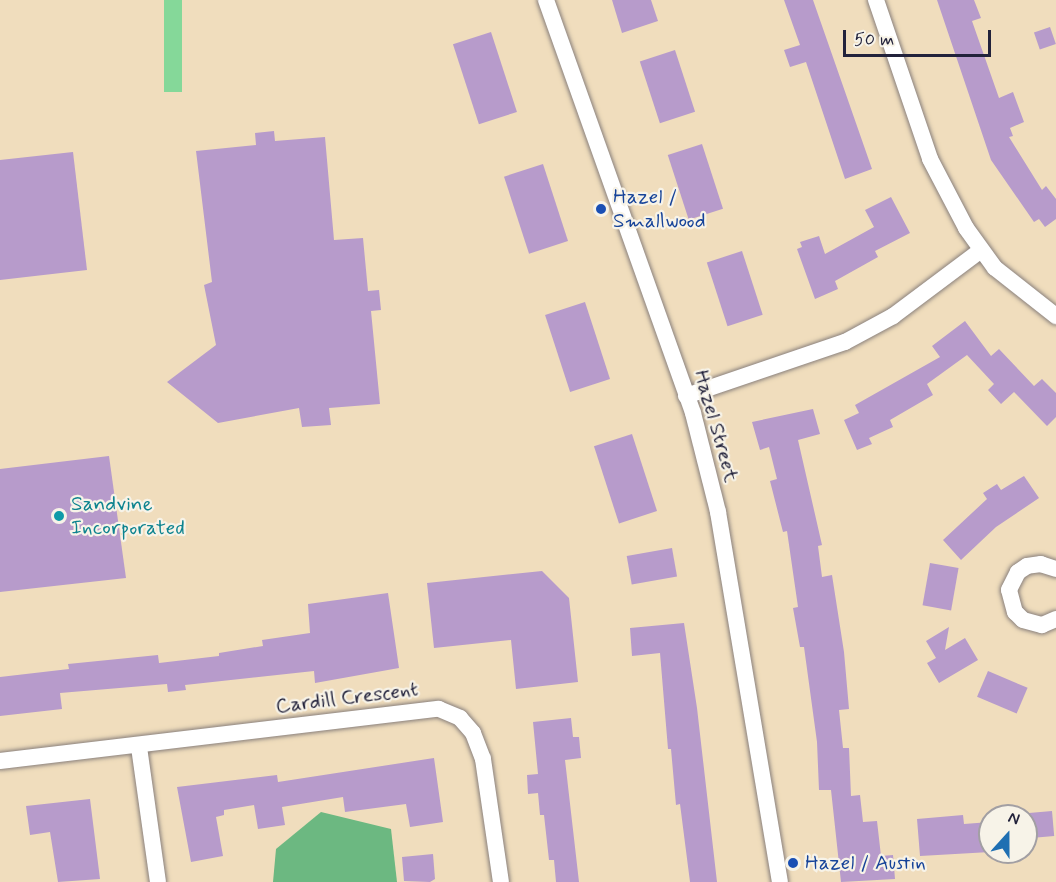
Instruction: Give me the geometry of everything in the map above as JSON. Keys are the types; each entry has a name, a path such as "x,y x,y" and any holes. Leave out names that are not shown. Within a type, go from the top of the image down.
{"street":[{"name":"Hazel Street","path":"546,0 686,396 718,512 780,882"},
{"path":"876,0 930,159 980,251 995,268 1056,316"},
{"path":"686,396 845,342 893,316 980,251"},
{"path":"1056,569 1041,564 1027,566 1018,572 1009,590 1015,612 1023,620 1042,624 1056,619"},
{"name":"Cardill Crescent","path":"0,761 139,747 439,709 459,718 473,733 483,759 501,882"},
{"path":"139,747 158,882"}],"green space":[{"path":"164,0 182,0 182,92 164,92"},
{"path":"321,812 391,829 397,882 273,882 276,849"}],"building":[{"path":"612,0 651,0 658,21 622,33"},
{"path":"784,0 813,0 872,169 845,179 806,62 790,67 784,50 800,45"},
{"path":"937,0 974,0 981,18 972,21 999,98 1013,92 1024,122 1010,128 1013,136 1009,137 1042,190 1046,186 1056,199 1056,219 1045,227 1039,219 1034,222 991,160"},
{"path":"1050,27 1056,44 1040,50 1034,33"},
{"path":"491,32 517,112 479,124 453,44"},
{"path":"675,50 695,112 660,123 640,61"},
{"path":"274,131 275,141 325,137 334,240 363,238 368,291 379,290 381,310 371,311 380,404 329,408 331,425 302,427 299,408 218,423 167,382 216,345 204,285 212,282 196,151 256,145 255,133"},
{"path":"702,144 723,209 689,220 668,155"},
{"path":"73,152 87,270 0,280 0,160"},
{"path":"543,164 568,241 529,254 504,177"},
{"path":"891,197 910,233 875,251 878,257 835,281 838,289 815,299 797,249 802,247 800,242 819,236 825,254 874,227 865,210"},
{"path":"742,251 763,315 728,326 707,262"},
{"path":"585,302 610,379 570,392 545,315"},
{"path":"965,321 991,356 999,349 1034,386 1042,379 1056,393 1056,417 1047,426 1014,392 1001,404 988,390 994,384 967,355 927,384 933,395 890,420 893,427 869,438 872,444 857,450 844,420 859,413 855,405 940,357 932,346"},
{"path":"813,409 820,434 798,440 822,545 818,546 822,577 832,575 844,652 849,709 839,710 843,748 849,748 851,796 860,795 863,822 877,821 881,856 893,855 895,879 841,882 831,790 819,790 817,742 804,647 800,647 793,608 798,607 787,531 783,532 770,481 777,479 769,447 760,450 752,422"},
{"path":"632,434 657,511 619,523 594,446"},
{"name":"Sandvine Incorporated","path":"109,456 126,578 0,592 0,469"},
{"path":"1024,476 1039,498 996,527 961,560 943,540 987,499 983,493 997,484 1001,490"},
{"path":"672,548 677,577 632,585 627,556"},
{"path":"930,563 959,568 951,610 923,605"},
{"path":"542,571 569,598 578,682 516,689 511,640 434,648 427,583"},
{"path":"388,593 399,668 315,683 314,671 185,685 186,690 168,692 167,684 60,693 62,709 0,716 0,677 69,669 68,664 158,655 159,663 219,656 219,653 263,646 262,640 310,633 308,604"},
{"path":"684,623 697,708 717,882 690,882 680,804 676,805 671,749 668,749 660,653 632,656 630,628"},
{"path":"949,627 945,650 965,638 978,660 939,683 927,663 936,658 926,641"},
{"path":"988,671 1028,688 1017,714 977,697"},
{"path":"571,718 573,737 579,737 581,758 565,760 579,882 556,882 554,860 549,860 544,815 540,815 538,793 528,794 527,775 538,774 533,722"},
{"path":"434,758 443,822 410,827 406,804 345,812 343,797 282,807 285,825 258,829 254,805 224,810 224,815 216,817 223,856 191,862 177,787 277,775 278,782"},
{"path":"90,799 100,879 58,882 50,832 30,835 26,806"},
{"path":"1052,811 1054,836 1038,837 1038,812"},
{"path":"963,815 964,824 978,823 978,853 920,856 917,819"},
{"path":"433,854 435,879 430,882 404,881 402,857"}],"place":[{"name":"Hazel / Smallwood","path":"601,209"},
{"name":"Sandvine Incorporated","path":"59,516"},
{"name":"Hazel / Austin","path":"793,863"}]}
